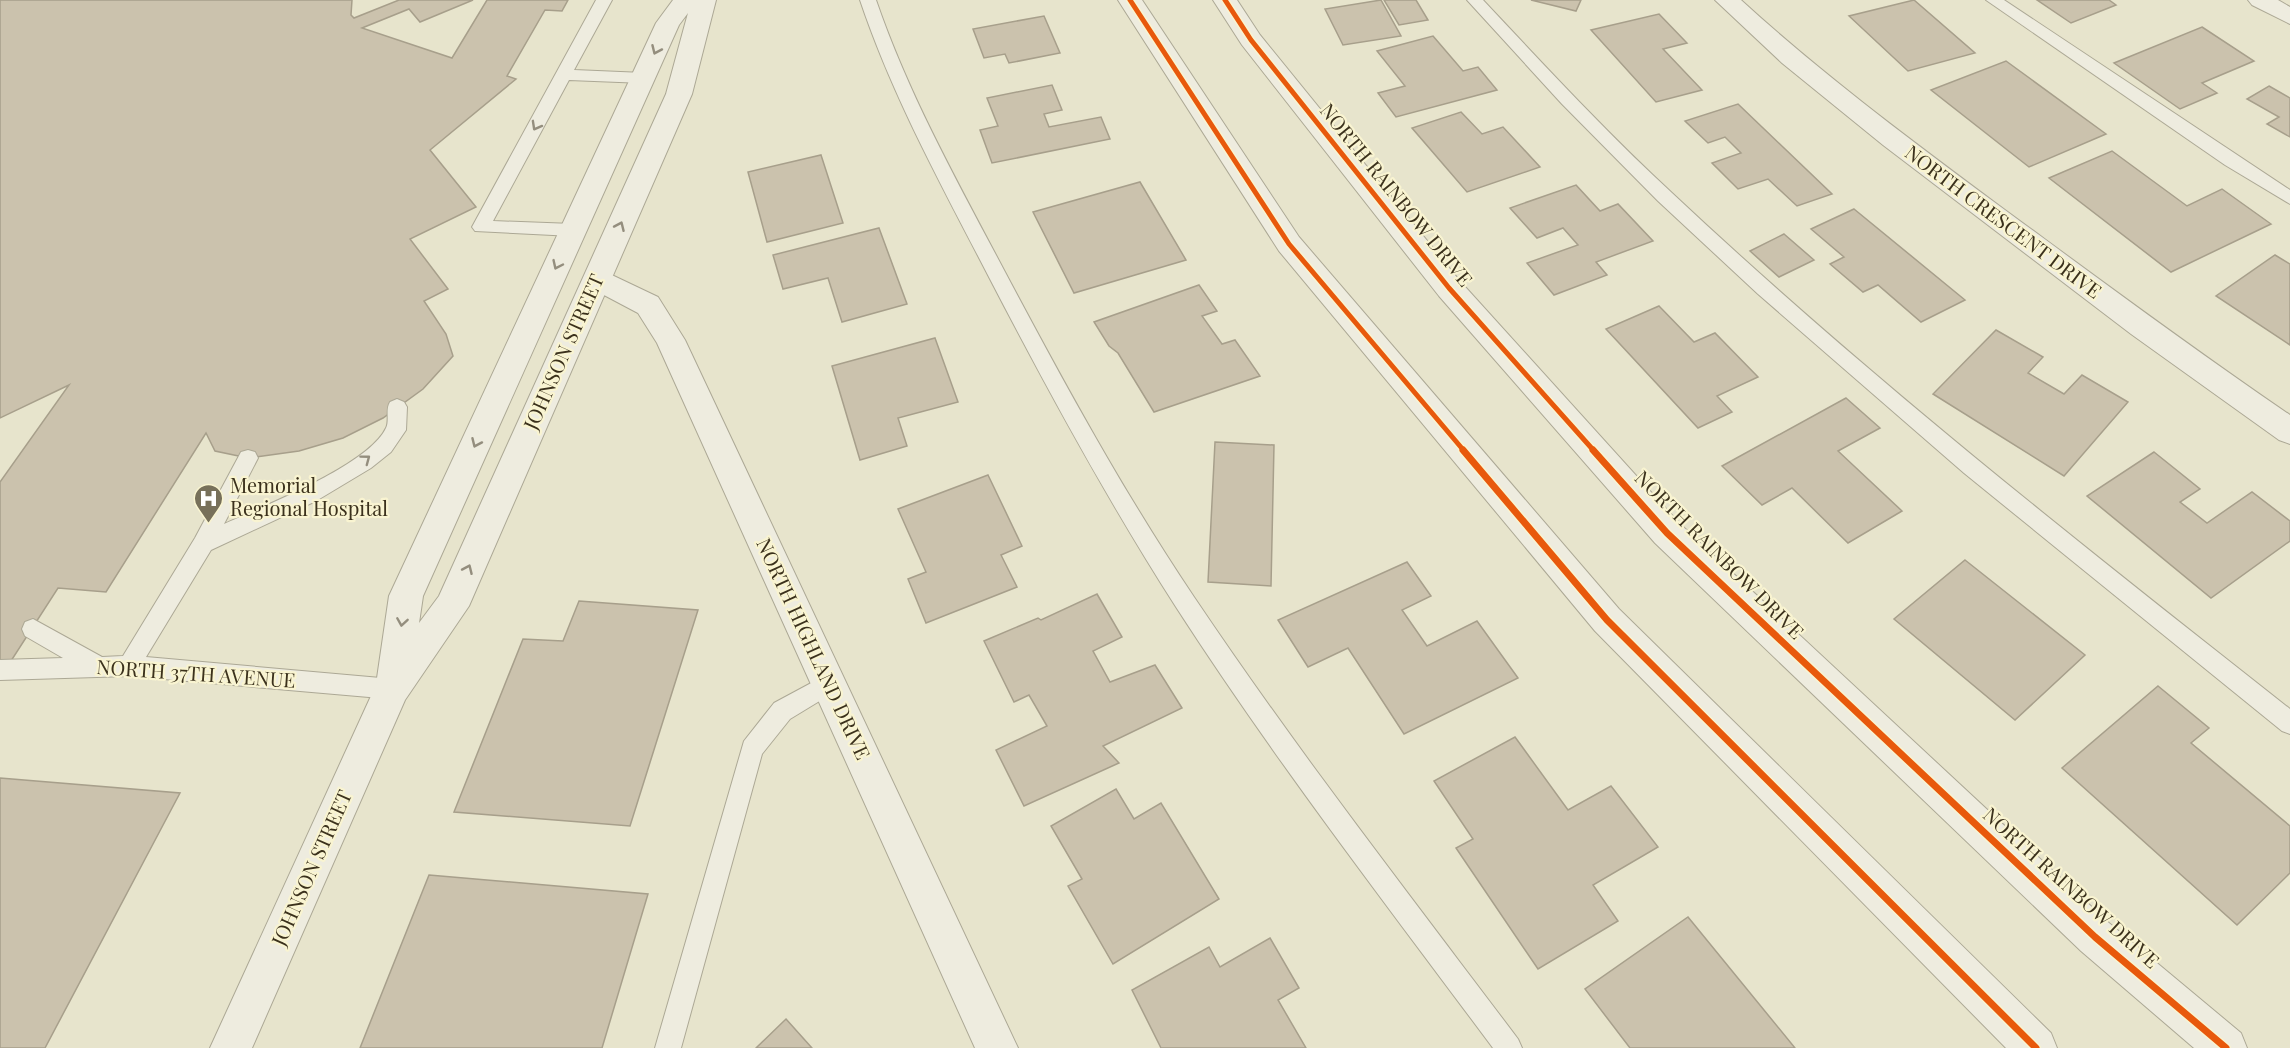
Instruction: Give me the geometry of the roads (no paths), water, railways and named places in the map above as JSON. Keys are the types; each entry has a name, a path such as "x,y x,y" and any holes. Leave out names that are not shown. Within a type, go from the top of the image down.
{"street":[{"name":"JOHNSON STREET","path":"392,689 406,596 668,23 686,0"},
{"name":"JOHNSON STREET","path":"231,1048 392,689 452,606 679,94 704,0"},
{"path":"1130,0 1289,244 1607,620 1943,958 2036,1048"},
{"name":"NORTH RAINBOW DRIVE","path":"1225,0 1251,40 1449,288 1667,533 2095,937 2226,1048"},
{"name":"NORTH CRESCENT DRIVE","path":"1727,0 1774,45 1934,171 2187,361 2290,431"},
{"path":"2260,0 2290,17"},
{"name":"NORTH HIGHLAND DRIVE","path":"597,279 648,305 670,340 997,1048"}],"lane":[{"path":"573,231 481,227 604,0"},
{"path":"868,0 880,39 947,180 1049,374 1185,601 1322,796 1509,1048"},
{"path":"1475,0 1622,158 1749,278 1939,440 2290,723"},
{"path":"1994,0 2231,161 2290,198"},
{"path":"564,75 644,78"},
{"path":"203,544 338,479 389,441 397,428 397,407"},
{"path":"129,666 203,544 248,458"},
{"path":"33,629 99,667"},
{"name":"NORTH 37TH AVENUE","path":"0,670 129,666 392,689"},
{"path":"669,1048 752,749 782,711 828,684"}],"place":[{"name":"Memorial Regional Hospital","path":"209,524"}]}
